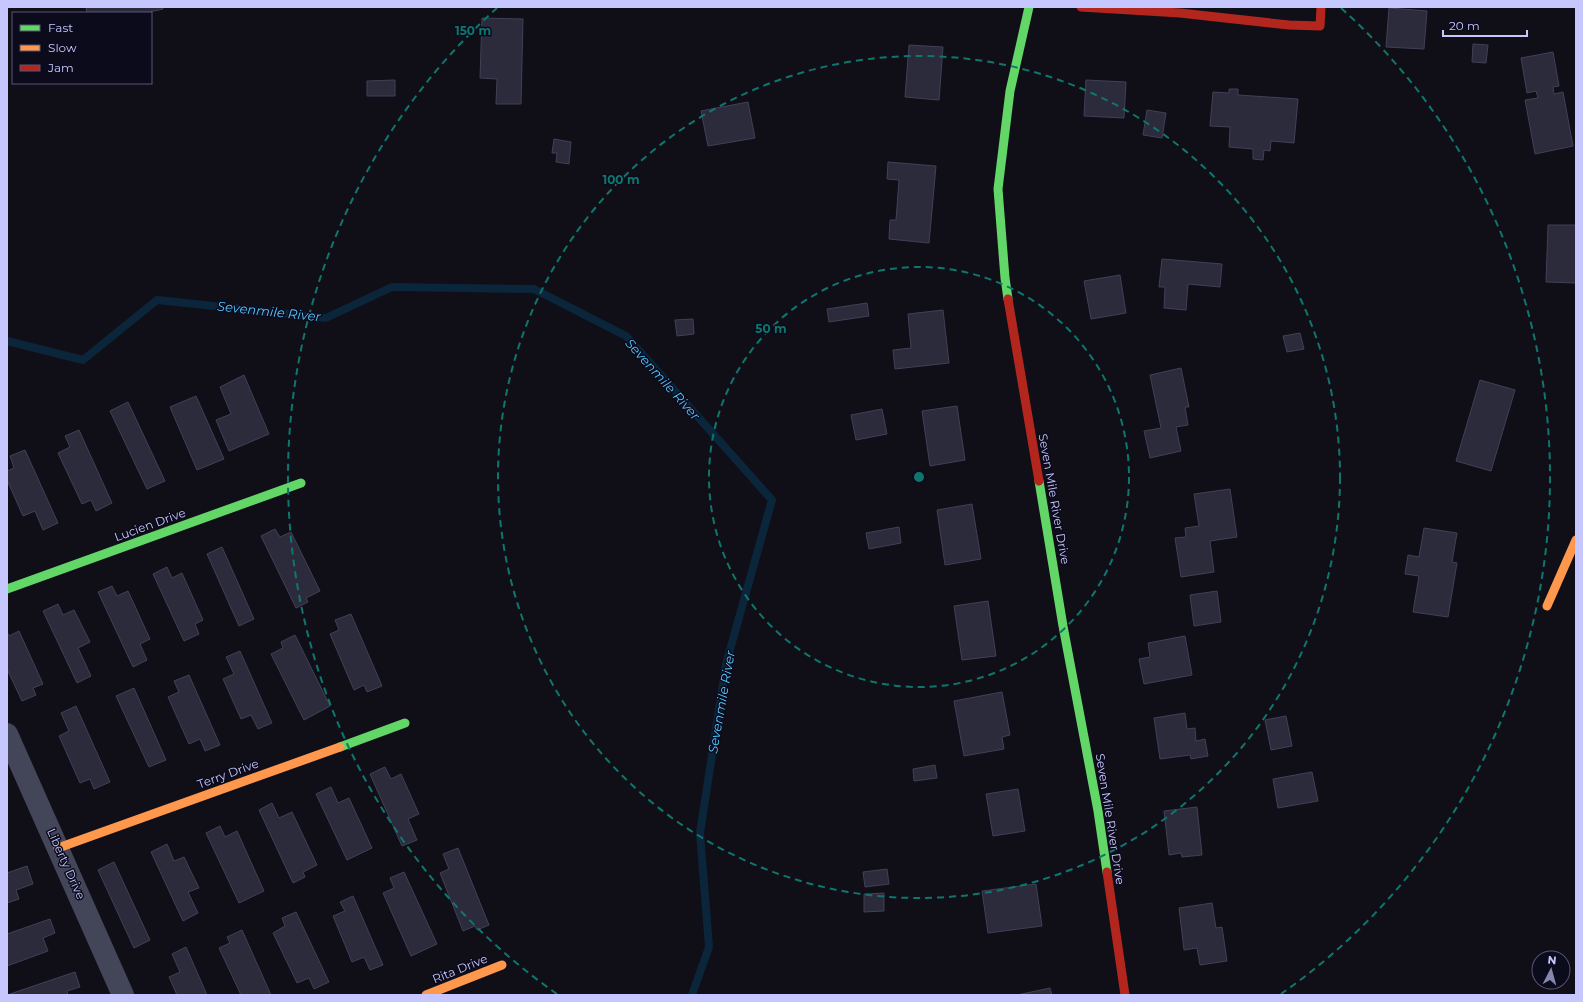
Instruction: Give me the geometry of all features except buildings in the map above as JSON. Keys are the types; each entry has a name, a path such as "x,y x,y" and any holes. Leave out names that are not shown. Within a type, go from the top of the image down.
{"street":[{"name":"Seven Mile River Drive","path":"1029,7 1010,91 998,189 1005,278 1063,626 1098,811 1125,995"},
{"path":"1081,7 1180,13 1289,25 1320,26 1321,7"},
{"name":"Lucien Drive","path":"7,589 301,483"},
{"path":"1547,606 1576,540"},
{"name":"Terry Drive","path":"58,848 405,723"},
{"name":"Liberty Drive","path":"7,734 123,995"},
{"name":"Rita Drive","path":"426,995 502,965"}],"waterway":[{"name":"Sevenmile River","path":"7,341 83,360 157,300 326,318 392,287 534,289 626,336 772,500 726,664 700,833 709,947 692,995"}],"traffic: fast":[{"path":"1008,299 998,189 1010,91 1029,7"},
{"path":"1039,481 1063,626 1098,811 1107,872"},
{"path":"7,589 301,483"},
{"path":"340,747 405,723"}],"traffic: slow":[{"path":"1547,606 1576,540"},
{"path":"58,848 340,747"},
{"path":"426,995 502,965"}],"traffic: jam":[{"path":"1081,7 1180,13 1289,25 1320,26 1321,7"},
{"path":"1008,299 1039,481"},
{"path":"1107,872 1125,995"}]}
